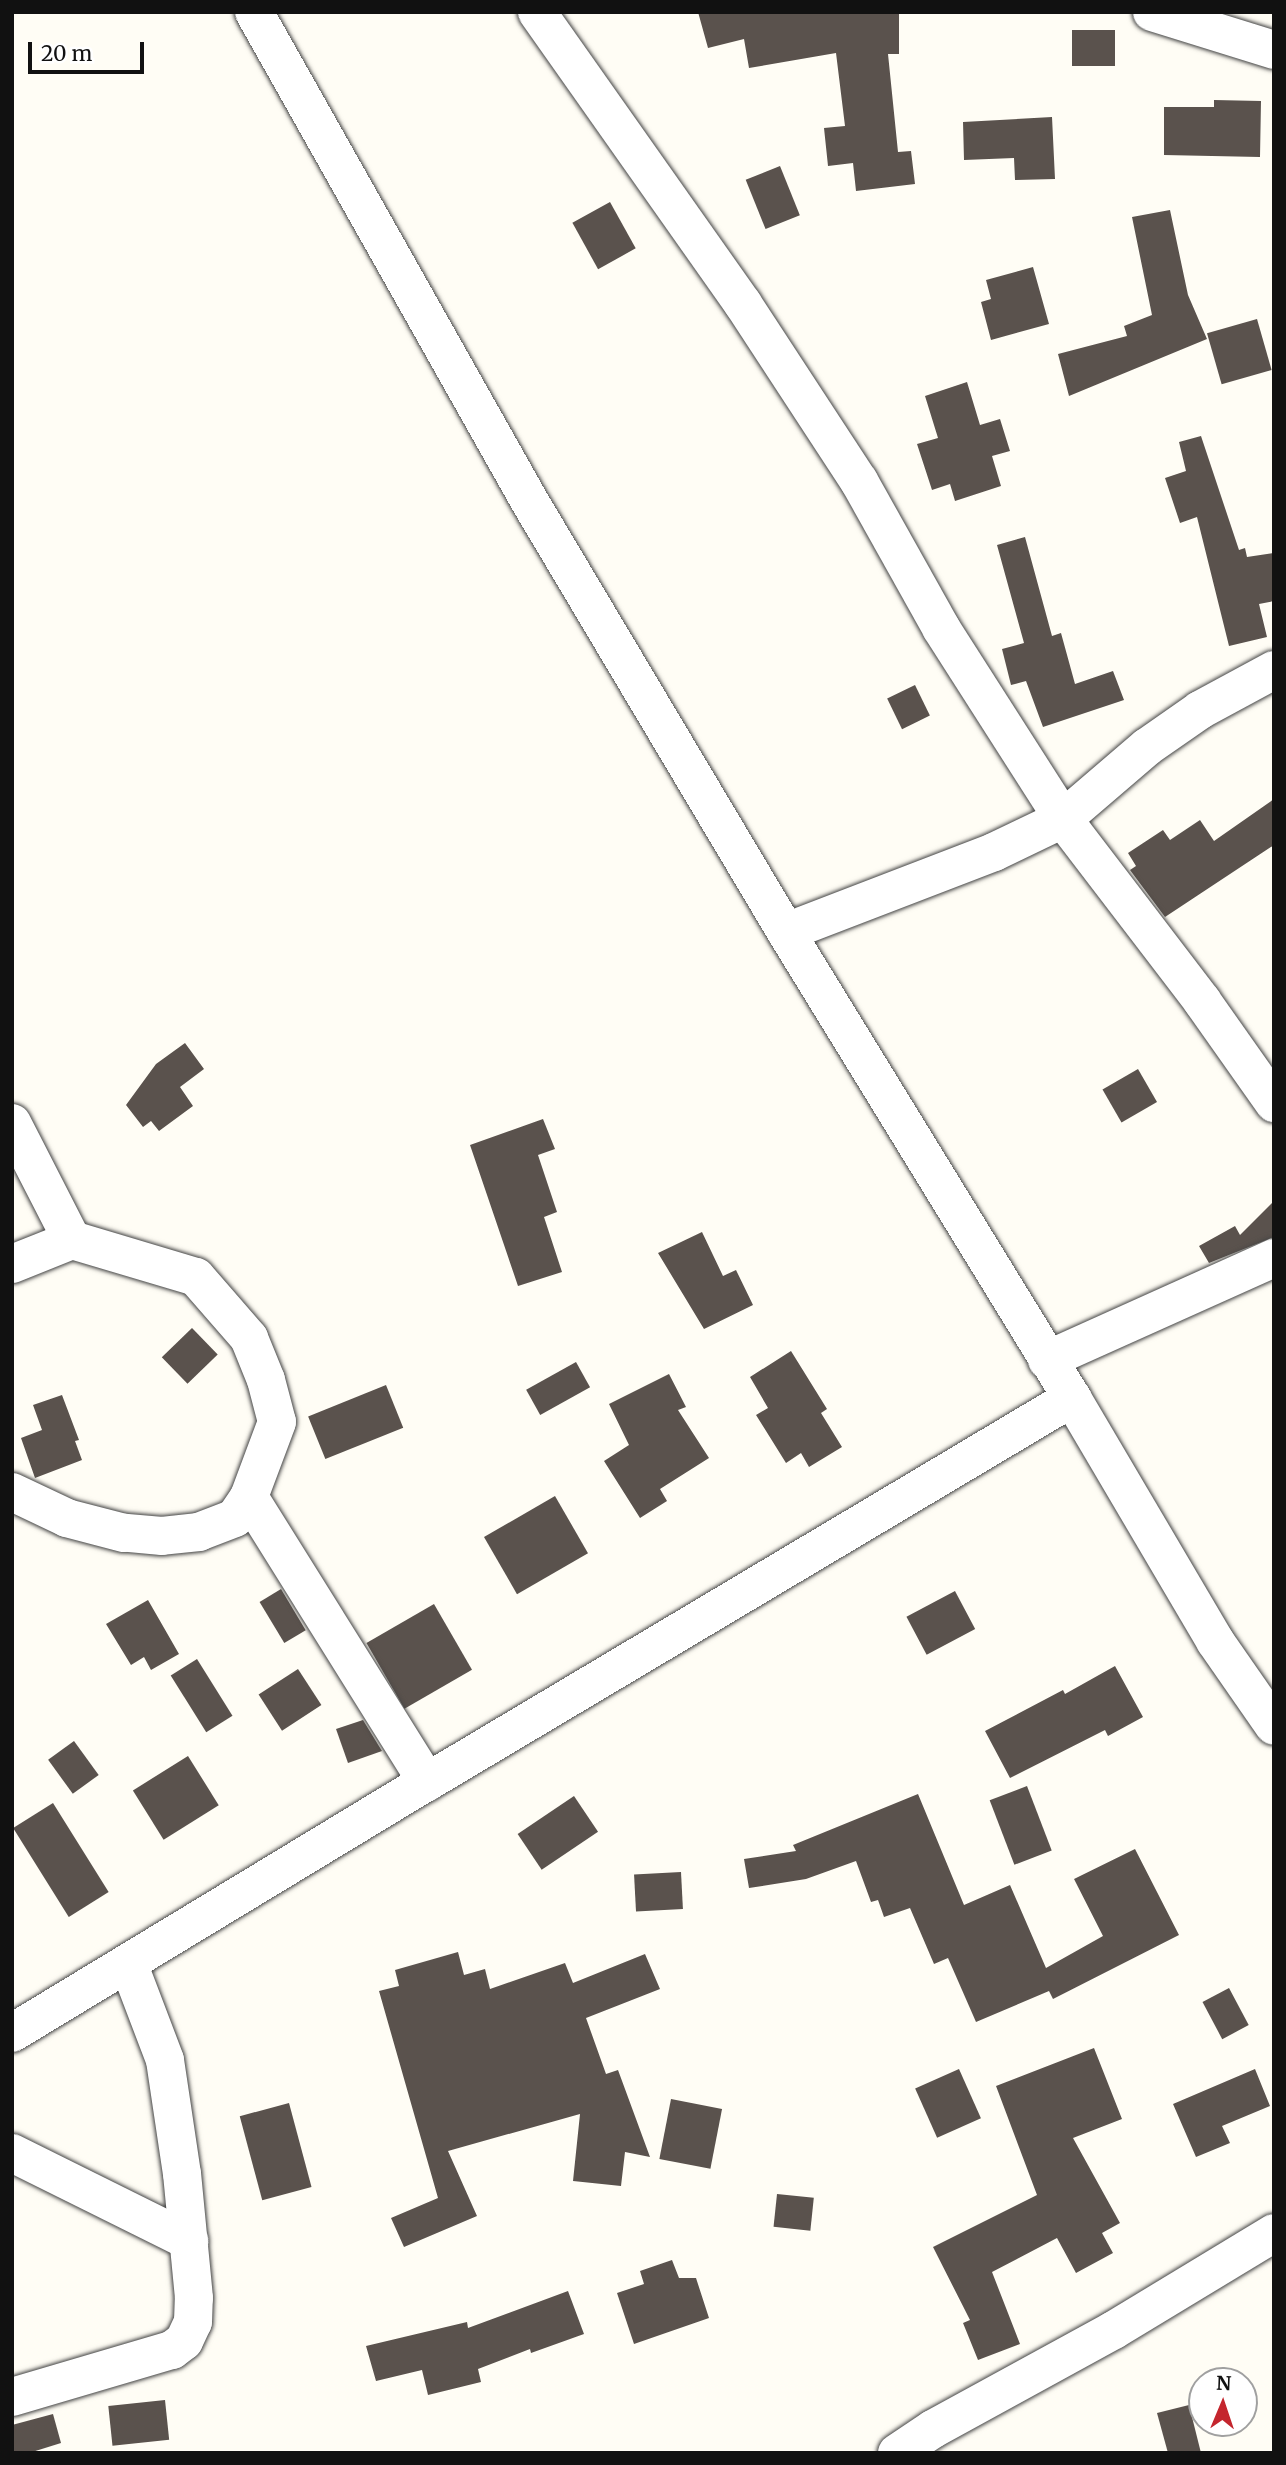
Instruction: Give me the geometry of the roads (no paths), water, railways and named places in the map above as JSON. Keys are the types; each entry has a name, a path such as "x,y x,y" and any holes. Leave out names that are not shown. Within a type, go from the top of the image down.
{"street":[{"path":"254,12 530,502 786,932 1046,1360 1072,1398 1215,1641 1274,1726"},
{"path":"537,12 743,304 859,481 941,628 1063,819 1202,1001 1274,1103"},
{"path":"1152,12 1274,50"},
{"path":"786,932 994,852 1063,819 1147,747 1200,710 1274,670"},
{"path":"12,1123 72,1240"},
{"path":"12,1264 72,1240 196,1277 249,1338 266,1380 277,1422 249,1497 235,1518 199,1532 162,1536 124,1533 67,1518 12,1492"},
{"path":"1046,1360 1274,1258"},
{"path":"12,2033 1072,1398"},
{"path":"249,1497 427,1782"},
{"path":"12,2397 172,2350 184,2340 193,2322 194,2298 182,2174 165,2060 129,1965"},
{"path":"12,2153 189,2241"},
{"path":"897,2453 934,2441 1274,2234"}]}
